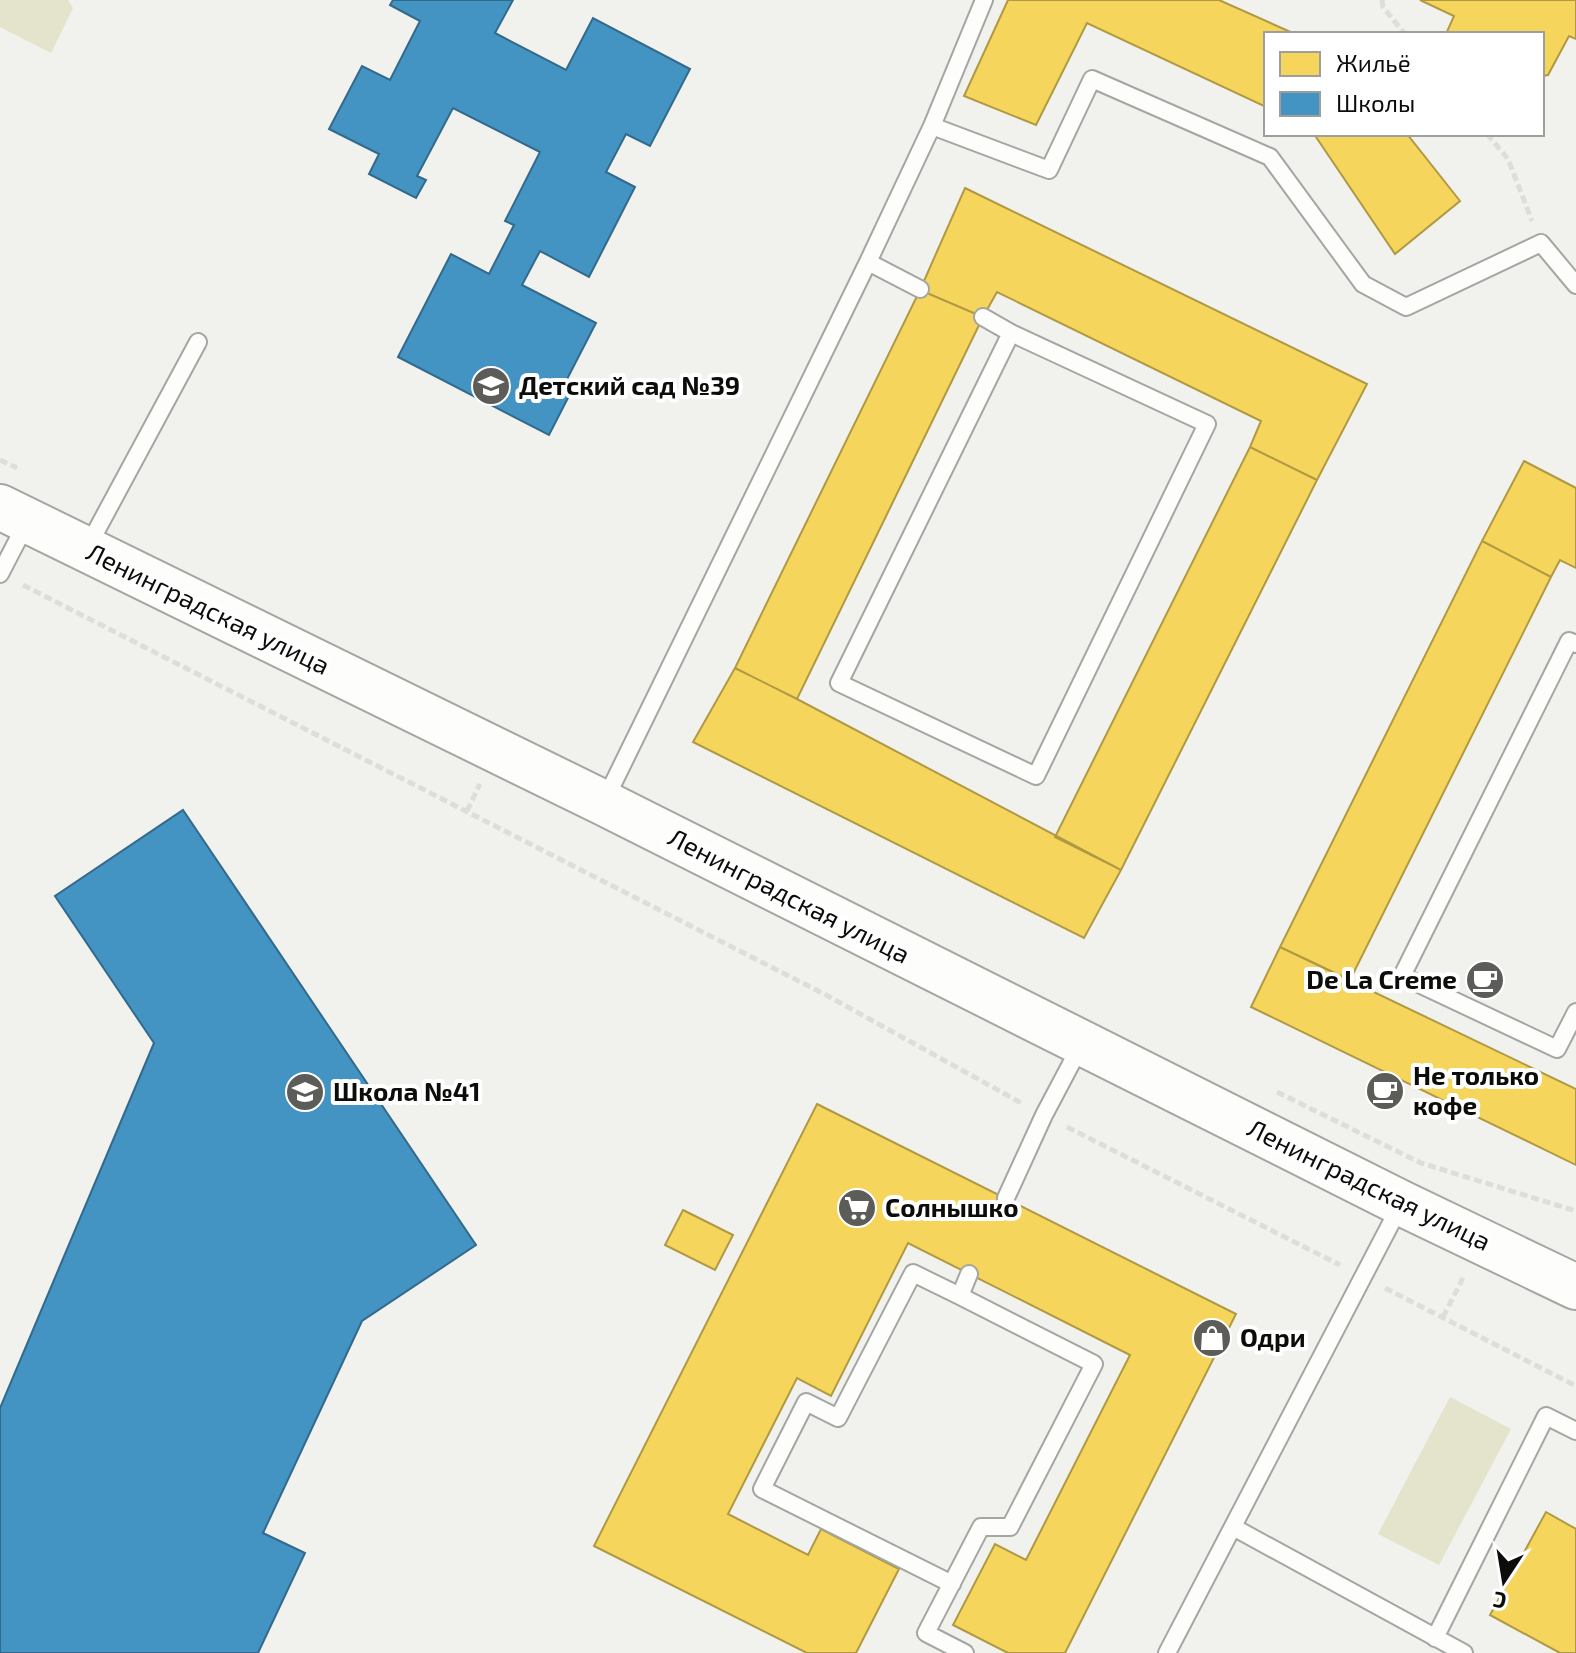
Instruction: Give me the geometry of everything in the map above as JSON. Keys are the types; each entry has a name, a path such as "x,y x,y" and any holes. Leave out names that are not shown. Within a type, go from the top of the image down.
{"street":[{"name":"Ленинградская улица","path":"14,514 604,803 1401,1203 1576,1287"}],"lane":[{"path":"604,803 868,262 932,126 984,0"},
{"path":"932,126 1049,170 1092,79 1270,157 1363,284 1406,307 1541,243 1576,285"},
{"path":"868,262 920,289"},
{"path":"983,317 1207,424 1036,776 839,683 1011,333"},
{"path":"87,549 198,342"},
{"path":"0,574 14,514"},
{"path":"1576,644 1569,641 1402,976 1557,1049 1576,1012"},
{"path":"1006,1198 1044,1115 1083,1042"},
{"path":"1167,1653 1401,1203"},
{"path":"952,1584 762,1489 806,1402 838,1418 913,1273 1094,1364 1010,1527 981,1527 952,1584 926,1633 965,1653"},
{"path":"960,1296 969,1274"},
{"path":"1435,1638 1546,1416 1576,1431"},
{"path":"1233,1527 1464,1653"}],"path":[{"path":"1382,0 1383,7 1403,32"},
{"path":"1489,136 1508,159 1541,243"},
{"path":"0,574 814,989 1044,1115 1576,1386"}],"green space":[{"path":"0,0 68,0 73,8 51,53 0,27"},
{"path":"1450,1397 1511,1429 1439,1565 1378,1534"}],"building: Жильё":[{"path":"1008,0 1219,0 1291,32 1264,32 1264,106 1087,23 1036,125 964,96"},
{"path":"1420,0 1576,0 1576,39 1569,36 1548,75 1544,76 1544,32 1447,32 1454,16"},
{"path":"1315,136 1409,136 1460,201 1395,254"},
{"path":"965,188 1367,384 1317,480 1250,447 1261,421 997,292 983,317 920,290"},
{"path":"920,290 983,317 797,699 735,668"},
{"path":"1250,447 1317,480 1121,870 1055,837"},
{"path":"1524,461 1576,488 1576,568 1560,560 1551,577 1482,541"},
{"path":"1482,541 1551,577 1350,980 1280,947"},
{"path":"735,668 1121,870 1084,938 693,742"},
{"path":"1280,947 1576,1089 1576,1165 1251,1007"},
{"path":"817,1104 1236,1314 1065,1653 1008,1653 953,1625 995,1544 1026,1560 1130,1355 908,1243 831,1396 797,1378 728,1514 808,1555 821,1529 899,1569 856,1653 807,1653 594,1546"},
{"path":"683,1210 733,1235 715,1270 665,1245"},
{"path":"1546,1512 1576,1529 1576,1653 1560,1653 1490,1615"}],"building: Школы":[{"path":"393,0 513,0 495,33 566,70 593,18 690,69 650,146 626,134 606,172 635,187 589,277 540,251 522,285 596,323 565,383 573,388 549,435 398,357 451,254 489,274 514,225 505,221 540,152 453,108 417,176 426,180 416,198 369,174 379,154 329,129 362,66 390,80 420,21 390,5"},
{"path":"183,810 476,1245 362,1321 263,1533 305,1553 258,1653 0,1653 0,1408 154,1043 55,896"}],"place":[{"name":"Детский сад №39","path":"491,386"},
{"name":"De La Creme","path":"1485,980"},
{"name":"Не только кофе","path":"1385,1091"},
{"name":"Школа №41","path":"305,1092"},
{"name":"Солнышко","path":"857,1208"},
{"name":"Одри","path":"1212,1338"}]}
